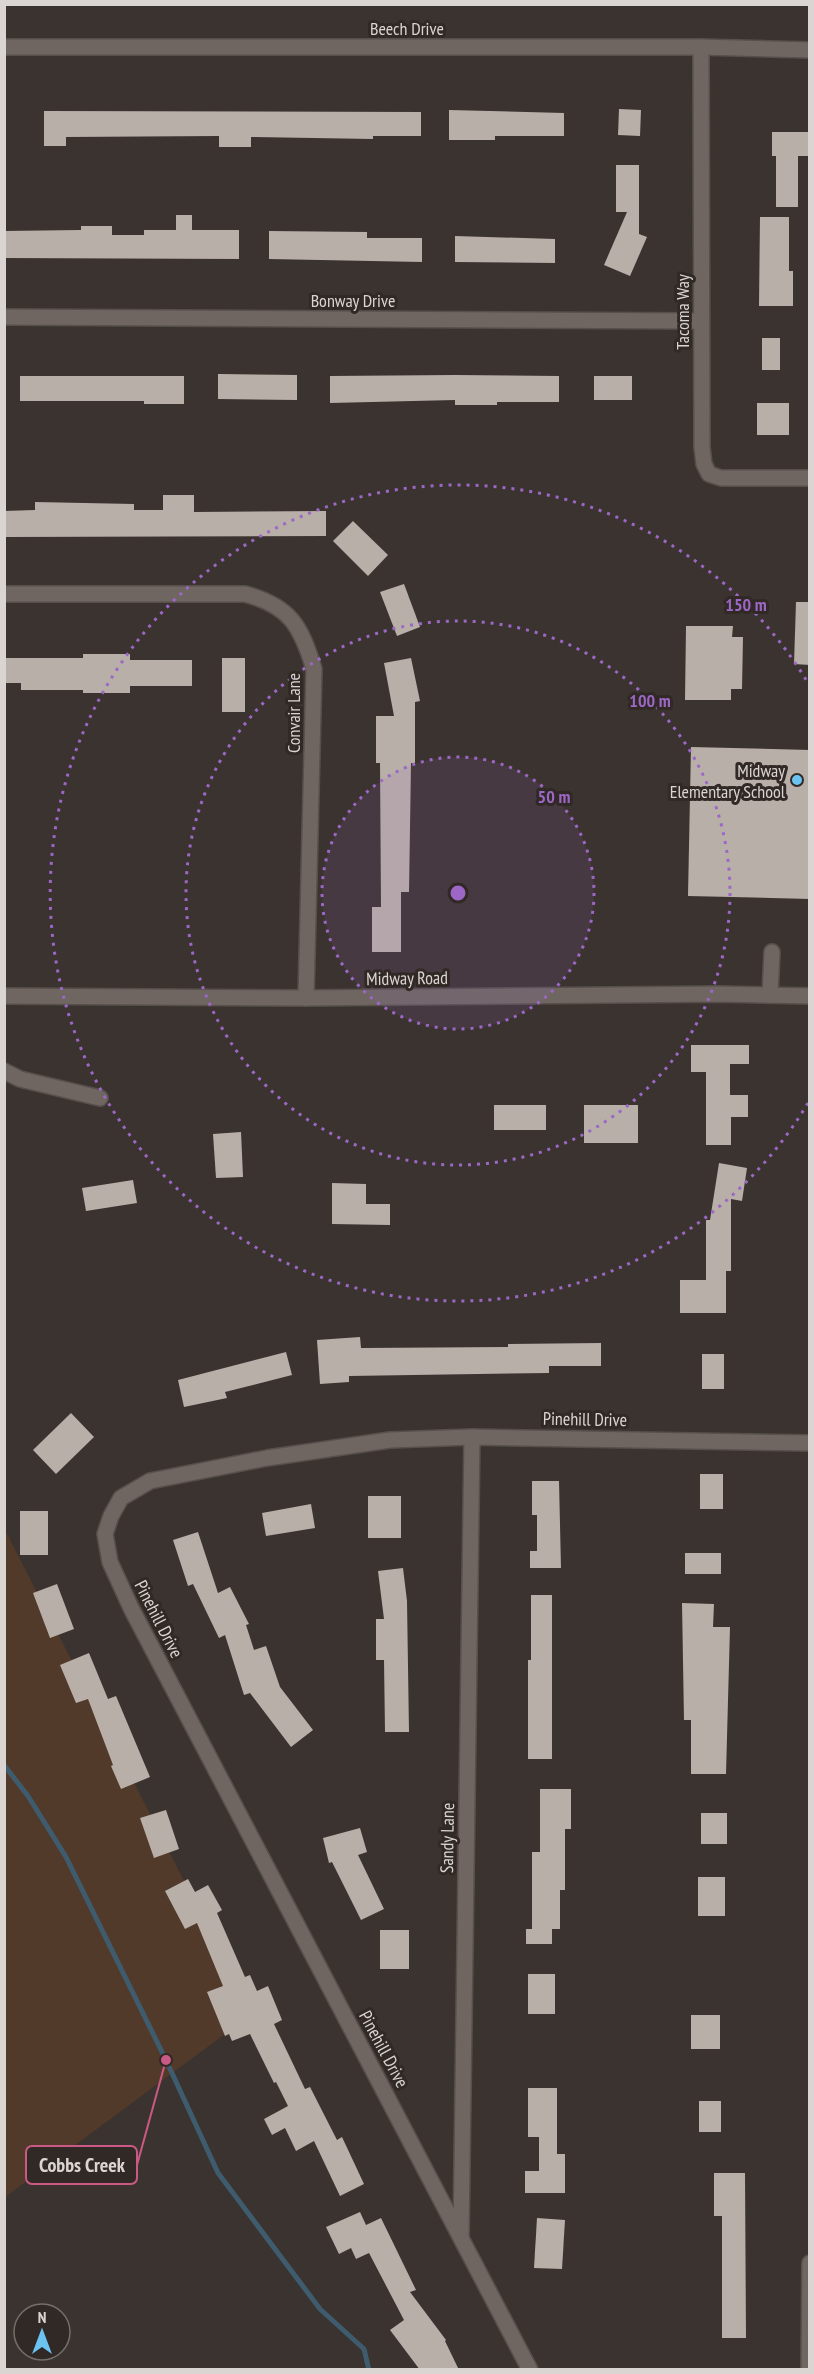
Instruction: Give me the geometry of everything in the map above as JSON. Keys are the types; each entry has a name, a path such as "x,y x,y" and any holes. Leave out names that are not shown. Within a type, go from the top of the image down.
{"street":[{"name":"Beech Drive","path":"4,47 701,47 810,50"},
{"name":"Tacoma Way","path":"701,47 701,321 704,464 709,474 721,478 810,478"},
{"name":"Bonway Drive","path":"4,317 701,321"},
{"name":"Convair Lane","path":"4,594 245,594 266,599 280,608 295,623 308,646 314,669 306,998"},
{"path":"770,995 772,952"},
{"name":"Midway Road","path":"4,996 306,998 810,996"},
{"path":"4,1071 20,1079 100,1098"},
{"name":"Pinehill Drive","path":"530,2370 131,1608 110,1562 105,1534 111,1516 122,1498 150,1482 267,1458 390,1440 472,1437 810,1443"},
{"name":"Sandy Lane","path":"461,2240 472,1437"},
{"path":"809,2370 810,2263"}],"shaded area":[{"path":"4,1528 252,2014 5,2197 4,2197"}],"building":[{"path":"619,109 641,110 640,136 618,135"},
{"path":"449,110 564,113 564,136 495,136 495,140 449,140"},
{"path":"44,111 421,112 421,136 373,136 373,139 251,137 251,147 219,147 219,136 66,137 66,146 44,146"},
{"path":"772,132 810,132 810,156 798,156 798,207 776,207 776,156 772,156"},
{"path":"616,165 639,165 639,234 647,237 630,276 604,265 627,212 616,212"},
{"path":"176,215 192,215 192,230 239,230 239,259 4,258 4,231 81,230 81,226 112,226 112,235 144,235 144,230 176,230"},
{"path":"760,217 789,217 789,271 793,271 793,306 759,306"},
{"path":"269,231 367,232 367,238 422,238 422,262 269,259"},
{"path":"455,236 555,239 555,263 455,262"},
{"path":"762,338 780,338 780,370 762,370"},
{"path":"218,374 297,375 297,400 218,399"},
{"path":"20,376 184,376 184,404 144,404 144,401 20,401"},
{"path":"330,376 559,376 559,402 497,402 497,405 455,405 455,400 330,403"},
{"path":"594,376 632,376 632,400 594,400"},
{"path":"757,403 789,403 789,435 757,435"},
{"path":"163,495 194,495 194,512 326,511 326,536 4,537 4,511 35,510 35,502 134,504 134,510 163,510"},
{"path":"353,521 388,555 368,576 333,541"},
{"path":"404,584 420,627 397,636 380,592"},
{"path":"796,602 810,602 810,665 794,664"},
{"path":"686,626 733,626 732,637 743,637 742,689 731,689 731,700 685,700"},
{"path":"83,654 130,654 130,660 192,660 192,686 130,686 130,693 83,693 83,690 21,690 21,683 4,683 4,658 83,658"},
{"path":"222,658 245,658 245,712 222,712"},
{"path":"411,658 420,701 415,702 415,763 411,763 409,892 401,892 401,952 372,952 372,907 381,907 380,763 376,763 376,716 394,716 384,663"},
{"path":"691,747 810,750 810,899 688,896"},
{"path":"691,1045 749,1045 749,1064 730,1064 730,1095 748,1095 748,1117 731,1117 731,1145 706,1145 706,1072 691,1072"},
{"path":"494,1105 546,1105 546,1130 494,1130"},
{"path":"584,1105 638,1105 638,1143 584,1143"},
{"path":"241,1132 243,1177 216,1178 213,1134"},
{"path":"719,1163 747,1168 742,1201 731,1199 731,1271 726,1271 726,1313 680,1313 680,1280 706,1280 706,1220 710,1220"},
{"path":"133,1180 137,1203 86,1211 82,1188"},
{"path":"332,1183 366,1184 366,1204 390,1204 390,1225 332,1224"},
{"path":"360,1337 361,1348 508,1347 508,1344 601,1343 601,1366 549,1366 549,1373 349,1376 349,1382 320,1384 317,1340"},
{"path":"286,1352 292,1375 225,1392 227,1398 184,1407 178,1380"},
{"path":"702,1354 724,1354 724,1389 702,1389"},
{"path":"71,1413 94,1437 56,1474 33,1450"},
{"path":"700,1474 723,1474 723,1509 700,1509"},
{"path":"532,1481 559,1481 561,1568 530,1568 530,1551 537,1551 537,1515 532,1515"},
{"path":"368,1496 401,1496 401,1538 368,1538"},
{"path":"311,1504 315,1528 266,1536 262,1513"},
{"path":"20,1511 48,1511 48,1555 20,1555"},
{"path":"198,1532 218,1593 230,1587 249,1624 246,1625 254,1650 266,1646 280,1687 313,1730 291,1747 250,1693 244,1695 225,1635 219,1638 193,1584 188,1586 173,1540"},
{"path":"685,1553 721,1553 721,1574 685,1574"},
{"path":"403,1568 407,1601 409,1732 385,1732 384,1660 376,1660 376,1619 384,1619 378,1571"},
{"path":"57,1584 74,1629 50,1638 33,1593"},
{"path":"531,1595 552,1595 552,1759 528,1759 528,1660 531,1660"},
{"path":"682,1603 714,1604 713,1627 730,1627 726,1774 691,1774 691,1720 684,1720"},
{"path":"89,1653 108,1699 116,1696 150,1777 121,1789 88,1699 76,1703 60,1665"},
{"path":"540,1789 571,1789 571,1829 565,1829 565,1890 560,1890 560,1929 552,1929 552,1944 526,1944 526,1929 532,1929 532,1852 540,1852"},
{"path":"166,1810 179,1849 154,1858 140,1818"},
{"path":"701,1813 727,1813 727,1844 701,1844"},
{"path":"360,1828 367,1852 358,1855 384,1909 361,1920 332,1862 329,1863 323,1838"},
{"path":"698,1877 725,1877 725,1916 698,1916"},
{"path":"188,1879 195,1892 208,1885 222,1910 217,1913 245,1977 250,1975 257,1991 268,1986 282,2020 274,2024 305,2089 310,2087 337,2140 342,2137 364,2184 340,2196 314,2141 296,2151 285,2128 272,2135 264,2119 288,2106 250,2034 232,2041 229,2034 225,2036 207,1992 223,1986 197,1923 185,1929 165,1891"},
{"path":"380,1930 409,1930 409,1969 380,1969"},
{"path":"528,1974 555,1974 555,2014 528,2014"},
{"path":"691,2015 720,2015 720,2049 691,2049"},
{"path":"528,2088 557,2088 557,2154 565,2154 565,2193 525,2193 525,2171 539,2171 539,2137 528,2137"},
{"path":"699,2101 721,2101 721,2132 699,2132"},
{"path":"714,2173 745,2173 746,2338 722,2338 722,2216 714,2216"},
{"path":"360,2212 366,2225 381,2218 416,2290 410,2292 446,2340 459,2370 420,2370 390,2330 404,2320 369,2253 356,2259 351,2248 339,2254 326,2227"},
{"path":"537,2218 565,2220 562,2269 534,2268"}],"waterway":[{"path":"4,1765 28,1796 66,1857 166,2060 218,2173 320,2309 364,2349 369,2370"}],"place":[{"name":"Midway Elementary School","path":"797,780"},
{"name":"Cobbs Creek","path":"166,2060"}]}
